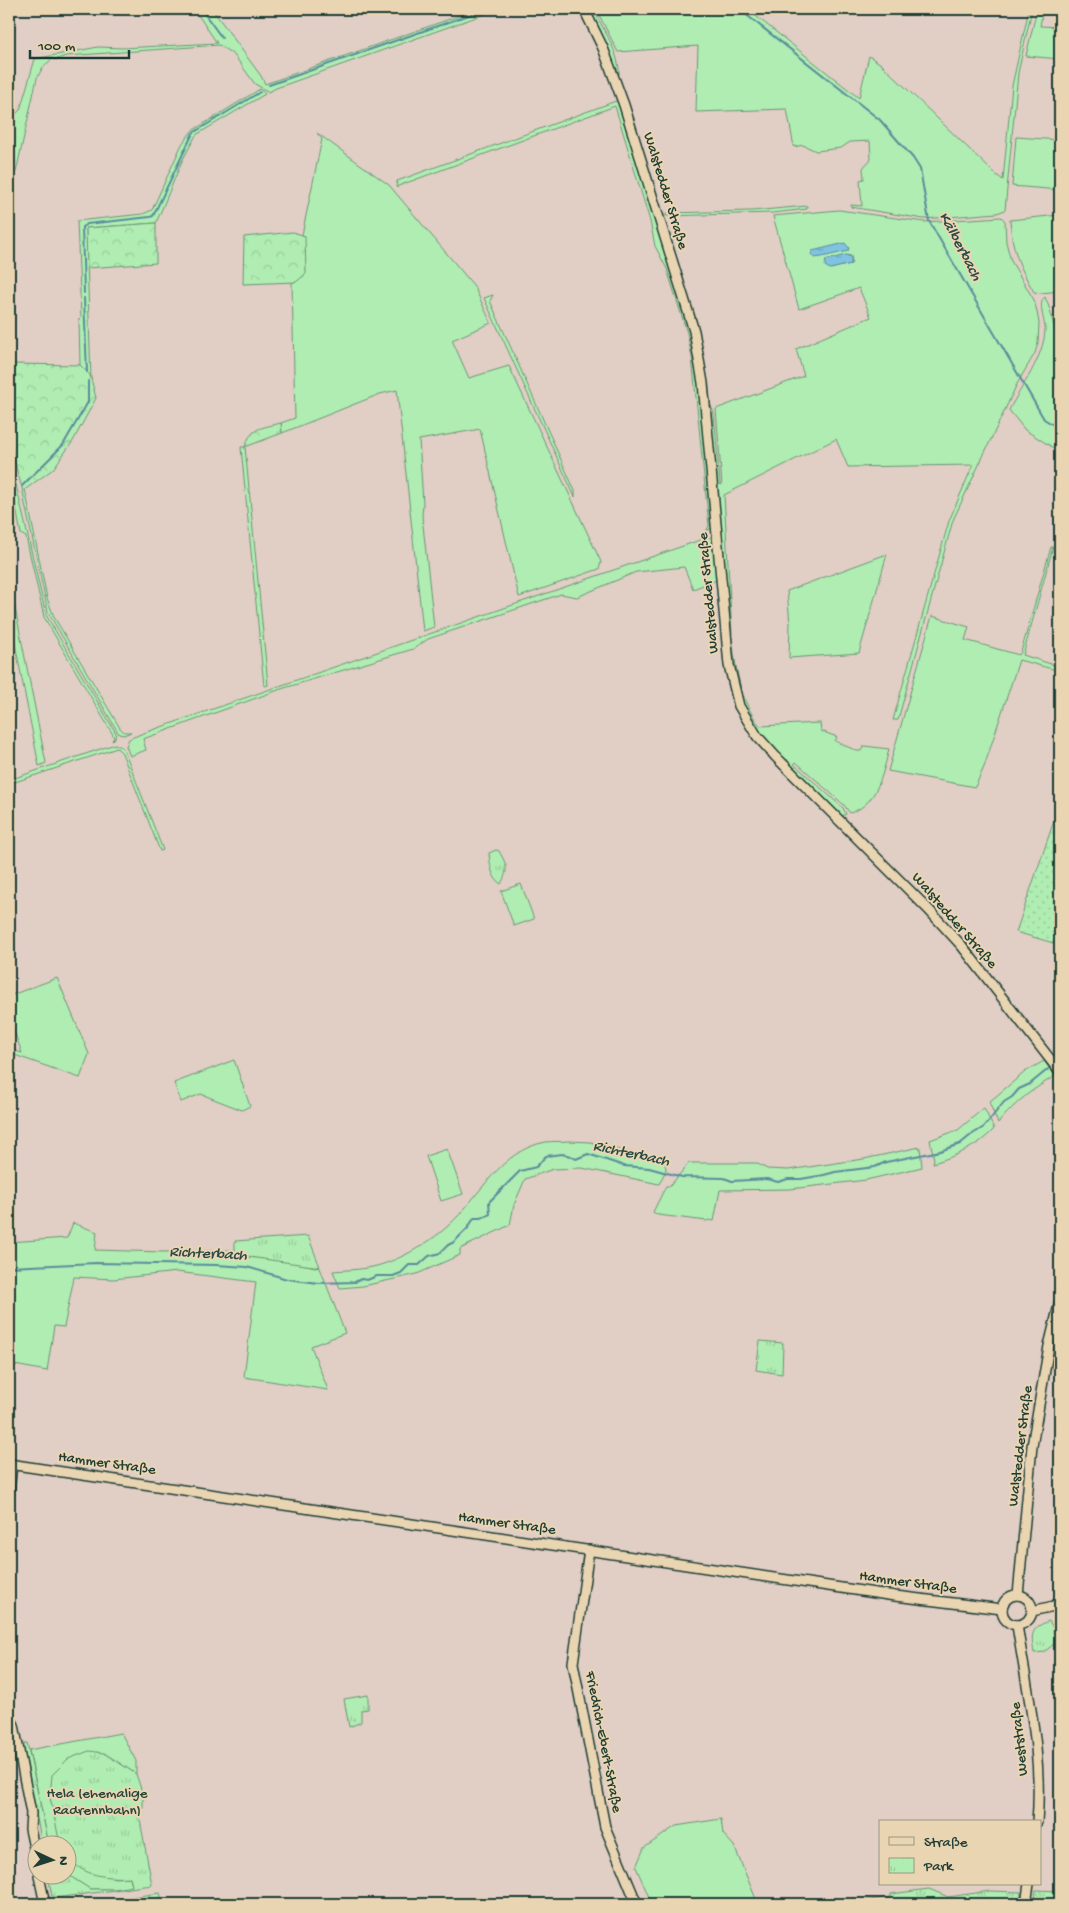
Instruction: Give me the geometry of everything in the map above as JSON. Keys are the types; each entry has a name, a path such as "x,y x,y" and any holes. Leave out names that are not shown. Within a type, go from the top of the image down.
{"main road":[{"name":"Walstedder Straße","path":"584,9 603,48 624,105 694,331 703,383 728,655 732,681 739,706 757,736 776,757 921,900 957,940 1059,1070"},
{"name":"Walstedder Straße","path":"1018,1595 1032,1446 1049,1346 1060,1301"},
{"path":"9,1492 10,1464"},
{"name":"Hammer Straße","path":"10,1464 894,1596 1002,1609"},
{"name":"Friedrich-Ebert-Straße","path":"589,1550 573,1663 605,1828 637,1904"},
{"path":"1018,1595 1027,1598 1032,1611 1029,1620 1017,1625 1012,1624 1005,1618 1002,1609 1009,1598 1018,1595"},
{"path":"1032,1611 1054,1606 1060,1601"},
{"name":"Weststraße","path":"1017,1625 1038,1759 1037,1820"},
{"path":"9,1717 14,1726 31,1813 31,1836"},
{"path":"41,1886 45,1904"},
{"path":"1026,1904 1029,1886"}],"green space":[{"path":"194,9 212,9 265,84 478,9 499,9 269,92 255,84 234,55 219,45 66,56 54,60 53,58 43,67 37,78 16,172 9,171 9,112 16,114 20,110 35,59 98,47 123,48 217,43"},
{"path":"588,9 593,9 610,41 617,58 619,74"},
{"path":"596,9 747,9 859,98 869,56 881,64 1003,180 1012,86 1029,9 1032,9 1018,73 1005,210 997,213 924,219 851,207 851,205 862,206 860,180 864,179 863,168 871,159 870,141 850,142 841,148 816,151 803,145 794,147 787,109 696,112 698,46 618,52"},
{"path":"1037,9 1043,9 1040,26 1060,27 1060,59 1026,56"},
{"path":"260,89 265,94 196,135 182,161 156,223 86,228 91,380 90,375 80,365 79,319 81,317 77,221 143,214 152,210 182,144 192,131"},
{"path":"616,101 619,102 691,332 696,356 712,527 706,532 709,526 692,357 687,333 667,269 655,246 650,221 615,106 396,187 397,181"},
{"path":"1060,123 1060,190 1012,186 1016,137 1059,140"},
{"path":"317,133 389,185 474,286 491,323 452,340 469,378 509,366 601,562 599,569 519,597 480,429 419,440 423,503 422,516 434,627 423,631 397,390 380,394 282,433 281,423 295,418 292,282 296,282 305,236 302,235 322,139"},
{"path":"1060,190 1060,291 1034,292 1017,258 1012,240 1010,220 1059,215"},
{"path":"807,206 807,209 772,213 666,216 666,213 752,211"},
{"path":"839,210 924,222 1001,217 1005,221 1006,242 1011,261 1034,300 1037,312 1039,323 1038,343 1035,353 1017,384 953,520 898,720 893,720 949,521 973,465 848,467 836,439 724,495 732,634 730,632 708,399 714,413 720,484 722,485 716,409 804,376 796,349 871,317 859,288 799,309 773,216","holes":["846,255 851,256 851,264 830,269 825,262"]},
{"path":"156,223 156,263 87,268 86,228"},
{"path":"293,232 305,236 306,274 296,282 243,284 244,237"},
{"path":"493,295 490,301 575,491 575,497 484,298"},
{"path":"1045,297 1056,334 1060,334 1060,452 1025,430 1009,410 1041,351 1045,330 1042,303"},
{"path":"9,364 80,365 90,375 96,398 73,441 53,469 23,491 13,457 9,422"},
{"path":"281,423 282,433 245,447 247,440 258,429"},
{"path":"241,447 245,447 268,685 264,686"},
{"path":"9,454 46,615 116,733 115,738 112,741 114,737 112,733 44,617 26,537 21,534 13,492 9,491"},
{"path":"25,489 47,598 54,617 120,728 124,732 131,732 124,735 119,734 48,612 25,504 23,491"},
{"path":"709,537 714,540 719,579 693,589 684,567 636,572 577,597 561,594 428,639 413,649 281,689 143,739 146,750 130,756 126,746 129,739 141,734"},
{"path":"1051,547 1053,547 1023,655 1060,667 1060,671 1019,660 984,767 975,787 888,771 932,616 969,627 965,640 1019,655"},
{"path":"887,554 859,653 789,658 790,623 787,591"},
{"path":"9,578 46,763 39,766 9,613"},
{"path":"732,638 737,673 743,695 760,726 820,723 821,731 837,737 835,741 857,751 861,751 864,746 889,749 881,778 873,796 867,803 850,813 844,805 796,762 794,764 843,808 846,814 842,816 787,764 788,760 783,759 765,740 744,707 733,665 730,642"},
{"path":"115,744 123,748 163,850 160,851 122,753 117,748 9,784 9,780"},
{"path":"1057,812 1060,813 1060,945 1016,932"},
{"path":"496,850 499,851 506,867 501,884 493,874 490,861 489,853"},
{"path":"521,884 534,919 514,926 501,891"},
{"path":"57,978 89,1054 80,1078 9,1053 9,1049 22,1053 9,1017 9,996"},
{"path":"234,1060 250,1106 242,1110 201,1094 181,1102 174,1083"},
{"path":"1044,1061 1055,1076 1024,1097 998,1123 989,1102 1025,1072"},
{"path":"984,1108 994,1129 981,1141 966,1150 933,1163 934,1159 930,1140 958,1130"},
{"path":"546,1142 590,1142 665,1162 666,1170 659,1184 582,1168 553,1169 525,1179 514,1205 510,1225 460,1249 460,1255 417,1274 363,1286 340,1288 333,1271 377,1266 410,1252 431,1240 448,1226 503,1164 516,1154"},
{"path":"920,1147 922,1167 866,1180 790,1189 720,1190 714,1221 658,1215 653,1212 666,1186 670,1186 689,1163 756,1163 767,1169 788,1170 864,1159"},
{"path":"447,1149 463,1194 441,1201 426,1156"},
{"path":"73,1223 97,1232 95,1250 163,1252 234,1250 234,1255 293,1262 320,1268 345,1333 311,1346 328,1390 244,1377 256,1282 177,1272 113,1279 74,1277 64,1327 54,1326 47,1371 9,1364 9,1242 67,1238"},
{"path":"308,1236 320,1267 235,1255 235,1241"},
{"path":"760,1341 783,1343 782,1374 756,1370"},
{"path":"1049,1621 1060,1639 1044,1652 1034,1653 1033,1633 1038,1626"},
{"path":"368,1695 368,1709 361,1710 361,1722 349,1727 344,1699"},
{"path":"121,1733 136,1761 136,1774 104,1753 50,1797 59,1836 47,1836 29,1750"},
{"name":"Hela (ehemalige Radrennbahn)","path":"23,1743 27,1743 47,1836 40,1836"},
{"name":"Hela (ehemalige Radrennbahn)","path":"89,1751 104,1753 136,1774 143,1795 143,1808 140,1820 152,1885 55,1898 52,1896 50,1886 78,1886 78,1881 90,1889 114,1889 132,1886 130,1877 100,1876 82,1869 78,1866 78,1836 58,1836 50,1797 52,1775 68,1759"},
{"path":"721,1819 723,1834 734,1846 758,1904 652,1904 636,1867 644,1848 676,1826"},
{"path":"78,1866 115,1878 130,1877 132,1887 114,1889 90,1889 78,1881"},
{"path":"929,1889 948,1897 990,1891 1021,1892 1020,1904 843,1904 891,1897 891,1894"},
{"path":"1036,1890 1060,1891 1060,1904 1035,1904"},
{"path":"160,1893 163,1904 85,1904"}],"water":[{"path":"845,243 849,248 848,251 814,258 811,254 812,251"},
{"path":"846,255 851,257 851,264 830,269 825,266 826,260"}],"waterway":[{"path":"201,9 222,38"},
{"path":"269,85 486,9"},
{"name":"Kälberbach","path":"739,9 880,120 913,158 920,169 929,221 1044,419 1060,429"},
{"path":"84,293 82,227 87,224 153,216 193,133 260,92"},
{"path":"84,298 87,372"},
{"path":"22,486 63,445 88,402 88,381"},
{"path":"9,486 15,486"},
{"name":"Richterbach","path":"9,1267 96,1263 216,1265 247,1267 287,1279 318,1283 355,1282 377,1276 393,1276 401,1273 409,1265 419,1265 429,1256 440,1253 468,1228 474,1218 481,1218 490,1214 489,1202 520,1171 536,1167 546,1156 562,1154 576,1159 588,1154 624,1166 649,1168 682,1177 724,1178 732,1181 767,1179 778,1182 875,1167 886,1162 940,1151 960,1144 984,1127 1004,1102 1019,1089 1030,1084 1052,1066"}]}
